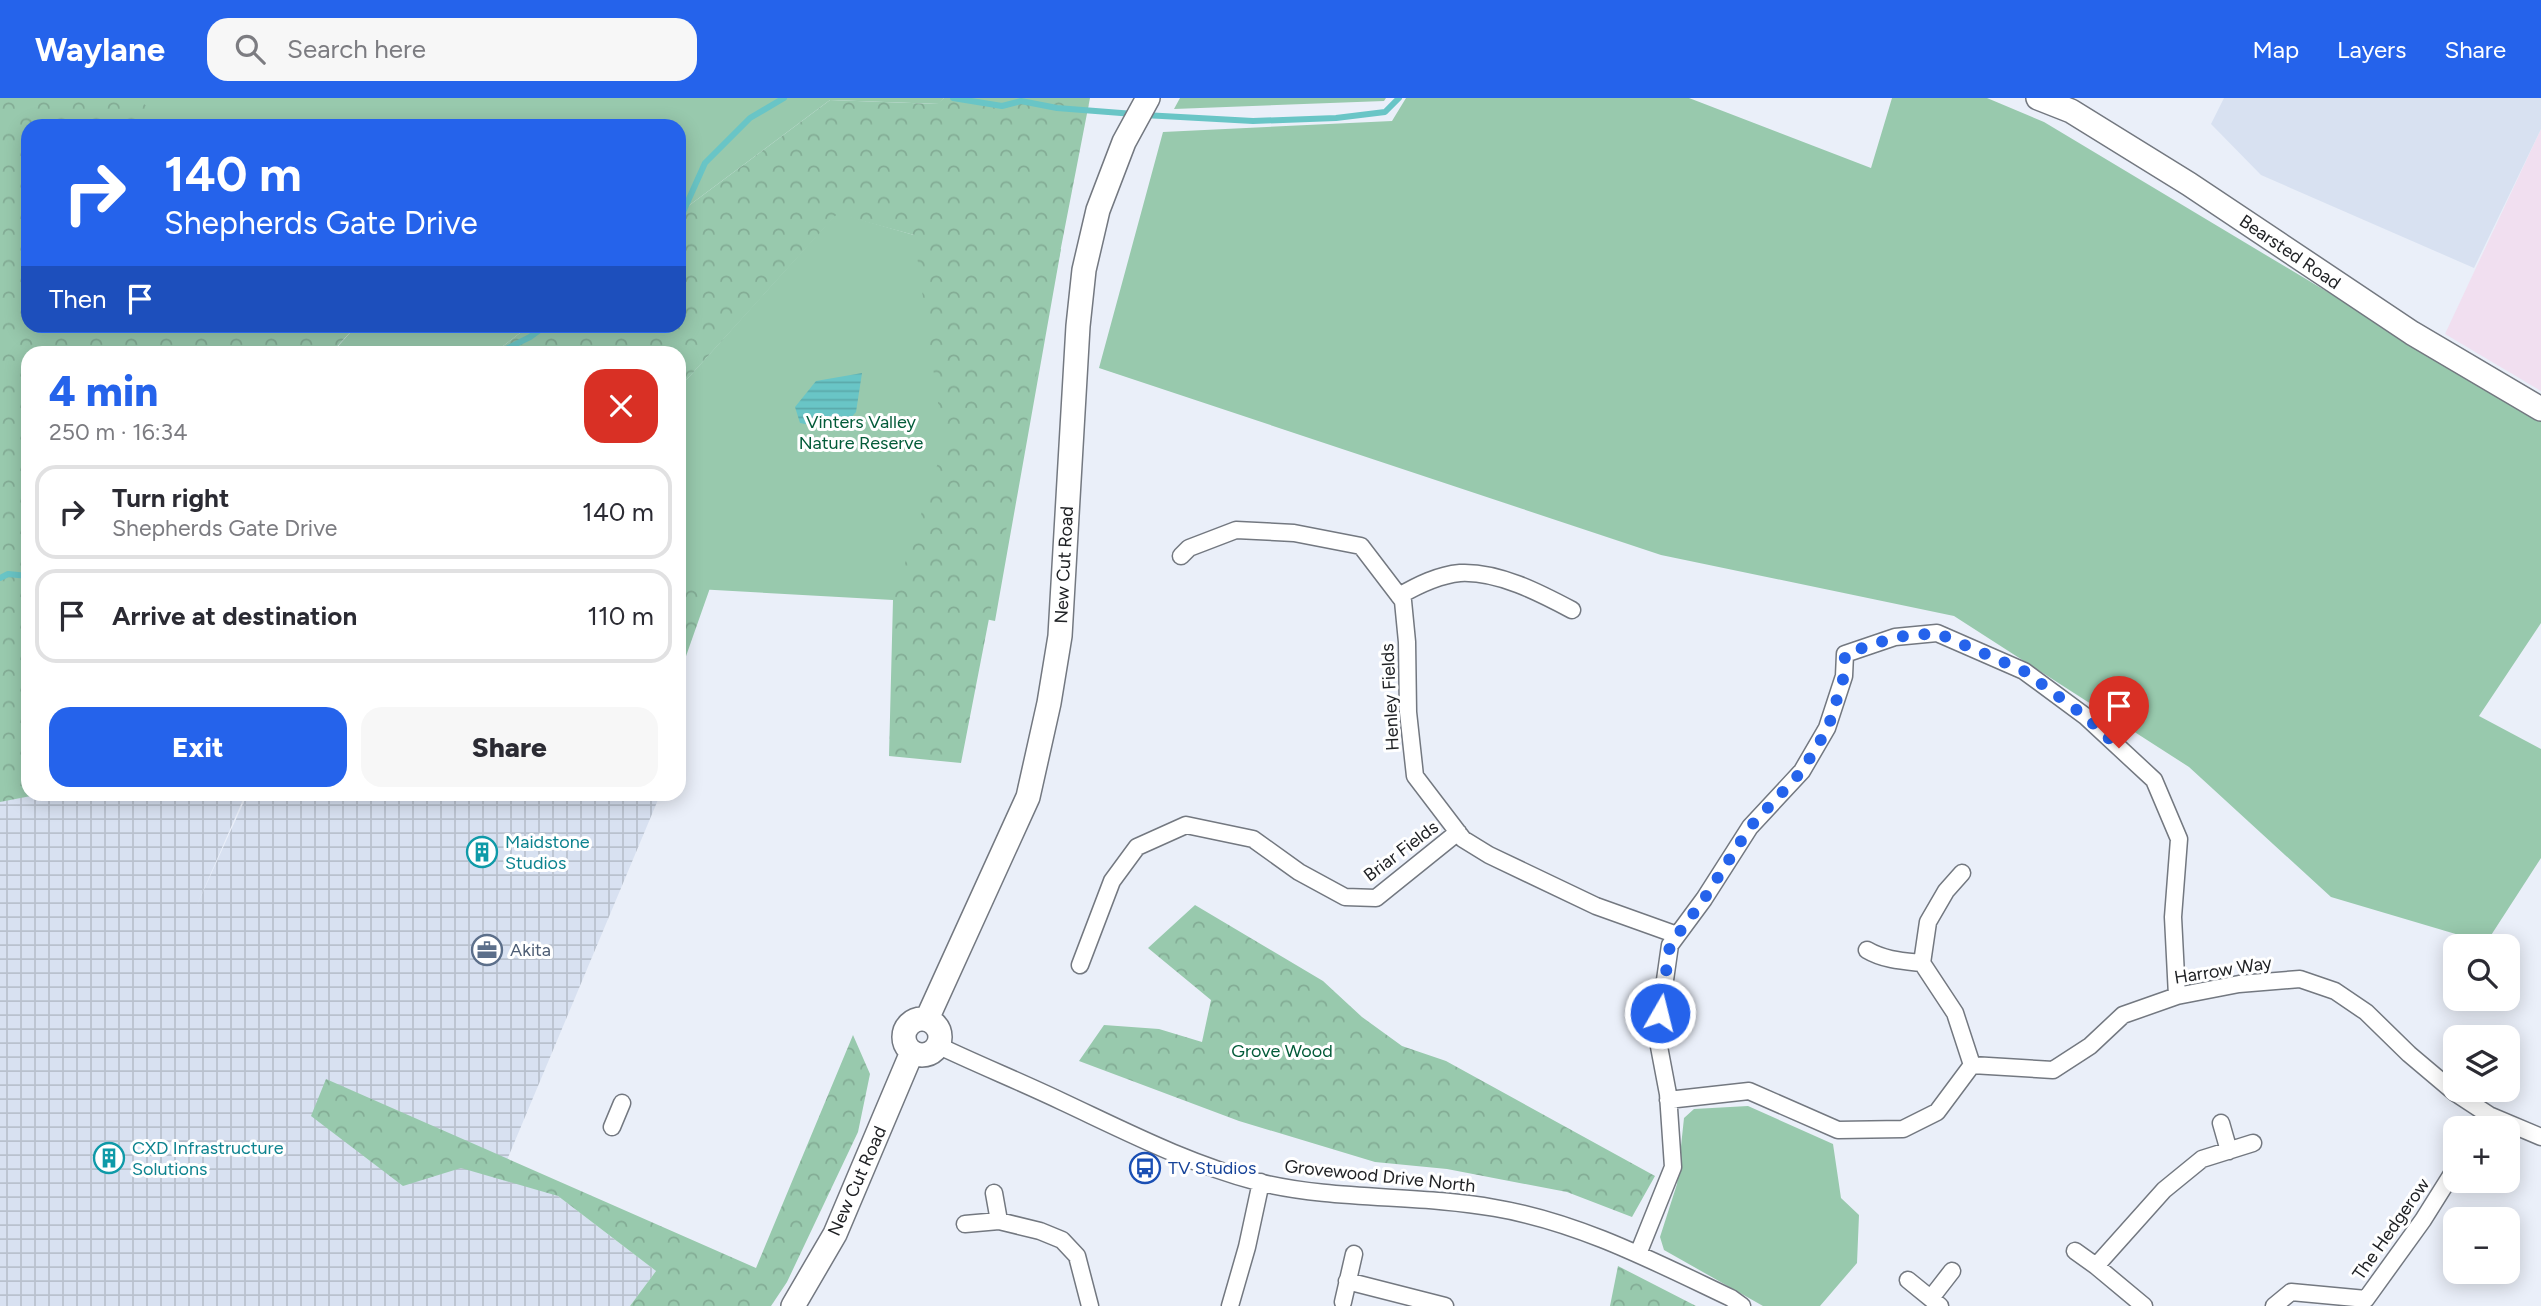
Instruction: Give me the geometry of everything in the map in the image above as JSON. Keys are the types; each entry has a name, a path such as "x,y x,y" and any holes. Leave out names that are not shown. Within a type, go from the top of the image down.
{"street":[{"name":"New Cut Road","path":"793,1306 835,1234 912,1052 905,1043 905,1029 915,1020 927,1019 1028,797 1049,703 1060,636 1077,339 1084,270 1098,210 1124,142 1148,98"},
{"name":"Bearsted Road","path":"2038,98 2083,118 2189,184 2412,333 2541,409"},
{"name":"Henley Fields","path":"1181,556 1189,548 1236,530 1294,533 1361,546 1403,601 1408,712 1416,776 1463,839 1489,855 1596,906 1677,935"},
{"path":"1399,596 1425,581 1460,573 1499,578 1536,591 1572,610"},
{"path":"1637,1254 1673,1167 1668,1100 1657,1036 1670,945 1750,827 1802,771 1828,728 1844,676 1845,654 1895,637 1937,633 2024,671 2085,716 2154,780 2179,839 2173,917 2177,996"},
{"name":"Briar Fields","path":"1080,965 1112,881 1137,847 1186,825 1253,839 1299,872 1345,897 1376,898 1458,832"},
{"path":"1668,1100 1749,1091 1838,1130 1903,1129 1937,1112 1972,1065 1955,1013 1922,963 1928,922 1946,891 1962,873"},
{"path":"1867,950 1885,958 1922,963"},
{"name":"Harrow Way","path":"1972,1065 2053,1070 2090,1046 2123,1015 2177,996 2239,984 2300,979 2335,991 2366,1012 2479,1116"},
{"path":"912,1052 925,1054 933,1051 937,1045 940,1035 938,1029 927,1019"},
{"name":"Grovewood Drive North","path":"937,1045 1205,1167 1261,1182 1327,1193 1493,1208 1533,1216 1582,1231 1637,1254 1731,1298 1742,1306"},
{"path":"612,1127 622,1103"},
{"path":"2221,1123 2229,1151"},
{"name":"Harrow Way","path":"2520,1131 2541,1137"},
{"path":"2096,1266 2164,1190 2202,1159 2253,1143"},
{"path":"1230,1306 1247,1247 1261,1182"},
{"name":"The Hedgerow","path":"2274,1306 2291,1292 2366,1299 2443,1188"},
{"path":"994,1193 999,1221"},
{"path":"965,1224 999,1221 1040,1231 1062,1240 1077,1256 1090,1306"},
{"path":"2076,1251 2144,1306"},
{"path":"1343,1302 1353,1254"},
{"path":"1908,1280 1935,1302 1952,1271"},
{"path":"1348,1280 1445,1306"}],"shaded area":[{"path":"2224,98 2541,98 2541,129 2474,268 2261,175 2211,124"},
{"path":"2541,129 2541,391 2445,334"},
{"path":"21,796 21,801 242,801 197,905 244,801 657,801 507,1160 345,1088 558,1196 656,1271 630,1306 0,1306 0,801"}],"green space":[{"path":"0,98 944,98 939,104 830,100 686,208 686,119 21,119 21,290"},
{"path":"0,98 138,98 160,119 21,119 21,333 350,333 337,346 21,346 21,798 0,802"},
{"path":"944,98 1090,98 961,763 889,756 893,600 944,444 914,235 837,214 686,380 686,346 503,346 520,333 686,333 686,208 830,100 938,104"},
{"path":"1180,98 1386,98 1384,101 1174,109"},
{"path":"1406,98 1689,98 1871,168 1892,98 1987,98 2044,122 2541,420 2541,623 2479,716 2541,749 2541,858 2492,934 2456,934 2331,897 2189,767 1954,616 1661,555 1099,368 1163,132 1392,121"},
{"name":"Vinters Valley Nature Reserve","path":"837,213 914,235 1061,249 995,621 893,600 686,588 686,380"},
{"path":"350,333 520,333 503,346 338,346"},
{"path":"686,568 710,588 686,656"},
{"name":"Grove Wood","path":"1195,905 1323,981 1362,1017 1402,1046 1446,1061 1655,1176 1632,1217 1567,1192 1447,1169 1375,1162 1239,1121 1079,1061 1104,1025 1159,1029 1202,1042 1211,1000 1148,948"},
{"path":"853,1035 870,1074 858,1132 787,1282 771,1306 630,1306 656,1271 558,1196 461,1168 403,1186 311,1116 326,1079 756,1268"},
{"path":"1748,1106 1833,1144 1841,1198 1859,1215 1857,1263 1820,1306 1763,1306 1664,1250 1660,1237 1677,1184 1684,1118 1694,1109"},
{"path":"1618,1266 1696,1306 1610,1306"}],"water":[{"path":"862,373 856,412 839,431 800,423 795,407 816,381"}],"waterway":[{"path":"686,205 705,163 750,118 784,98"},
{"path":"953,98 1002,106 1021,101 1057,108 1134,114"},
{"path":"1144,115 1253,121 1336,118 1385,112 1399,98"},
{"path":"512,346 535,333"},
{"path":"0,578 8,574 21,575"}],"place":[{"name":"Maidstone Studios","path":"482,852"},
{"name":"Akita","path":"487,950"},
{"name":"CXD Infrastructure Solutions","path":"109,1158"},
{"name":"TV Studios","path":"1145,1168"}],"route":[{"path":"1660,1013 1670,945 1704,899 1750,827 1802,771 1828,728 1844,676 1845,654 1895,637 1937,633 2024,671 2085,716 2119,748"}]}
